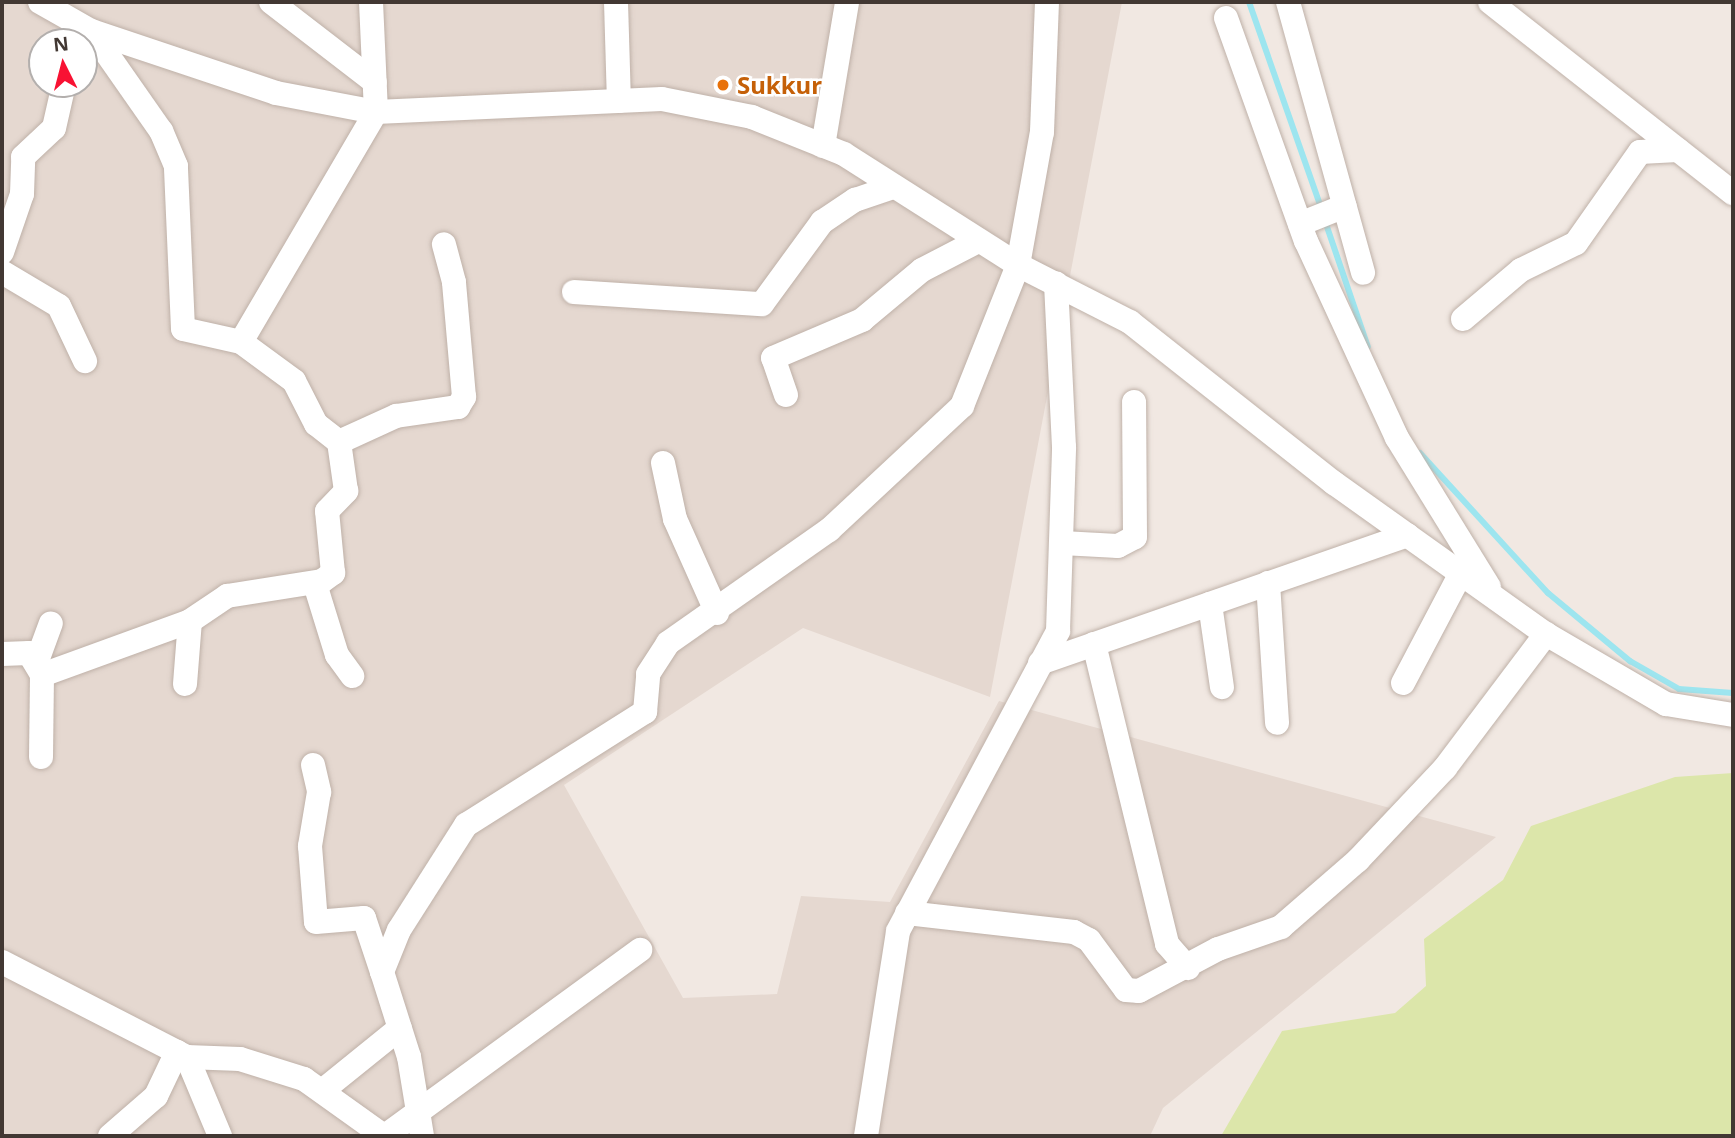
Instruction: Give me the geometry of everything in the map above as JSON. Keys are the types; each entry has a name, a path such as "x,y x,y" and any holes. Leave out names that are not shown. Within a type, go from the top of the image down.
{"street":[{"path":"40,2 74,28"},
{"path":"271,2 374,82"},
{"path":"241,342 376,112 372,2"},
{"path":"616,2 619,101"},
{"path":"823,146 847,2"},
{"path":"382,972 399,930 466,825 645,712 648,674 668,643 717,613 829,530 962,406 1018,265 1042,132 1047,2"},
{"path":"1288,2 1340,209 1363,273"},
{"path":"1490,2 1733,193"},
{"path":"1226,18 1305,222 1397,438 1497,599"},
{"path":"98,38 276,93 376,112 662,99 752,117 823,146 1018,265 1130,322 1407,535 1546,634 1666,704 1733,715"},
{"path":"40,668 190,621 227,596 315,584 333,573 327,511 346,491 339,442 316,424 294,381 241,342 183,329 176,166 161,131 98,54"},
{"path":"2,252 22,194 23,157 54,128 61,98"},
{"path":"1463,319 1521,270 1576,243 1640,152 1678,150"},
{"path":"574,292 762,304 822,222 892,187"},
{"path":"1305,222 1340,209"},
{"path":"786,395 773,358 862,320 922,270 978,241"},
{"path":"339,442 396,416 458,407 464,397 454,282 444,244"},
{"path":"2,272 59,306 85,361"},
{"path":"866,1136 898,931 1058,631 1062,543 1056,283"},
{"path":"1062,543 1118,546 1135,537 1134,402"},
{"path":"663,463 675,519 717,613"},
{"path":"1040,663 1407,535"},
{"path":"1403,683 1461,573"},
{"path":"1268,583 1277,723"},
{"path":"315,584 337,655 352,676"},
{"path":"1210,604 1222,687"},
{"path":"185,684 190,621"},
{"path":"41,757 40,668 51,623"},
{"path":"906,913 1074,932 1089,940 1126,990 1139,991 1188,968 1218,949 1281,927 1358,860 1445,768 1546,634"},
{"path":"1094,644 1167,944 1188,968"},
{"path":"2,654 29,653 40,668"},
{"path":"313,765 320,792 310,846 316,922 364,918 400,1028 420,1126"},
{"path":"2,962 182,1054 240,1059 304,1079 385,1136 420,1126 640,950"},
{"path":"322,1091 400,1028"},
{"path":"110,1136 156,1096 182,1054"},
{"path":"182,1054 220,1136"}],"shaded area":[{"path":"2,2 1122,2 990,697 803,628 564,785 683,998 777,994 801,896 890,902 999,701 1496,837 1163,1108 1150,1136 2,1136"}],"green space":[{"path":"1733,773 1733,1136 1221,1136 1282,1031 1395,1013 1426,986 1424,939 1503,880 1531,826 1675,777"}],"waterway":[{"path":"1249,2 1321,208"},
{"path":"1324,218 1368,347"},
{"path":"1420,453 1548,593 1630,661 1679,689 1733,693"}],"place":[{"name":"Sukkur","path":"723,85"}]}
